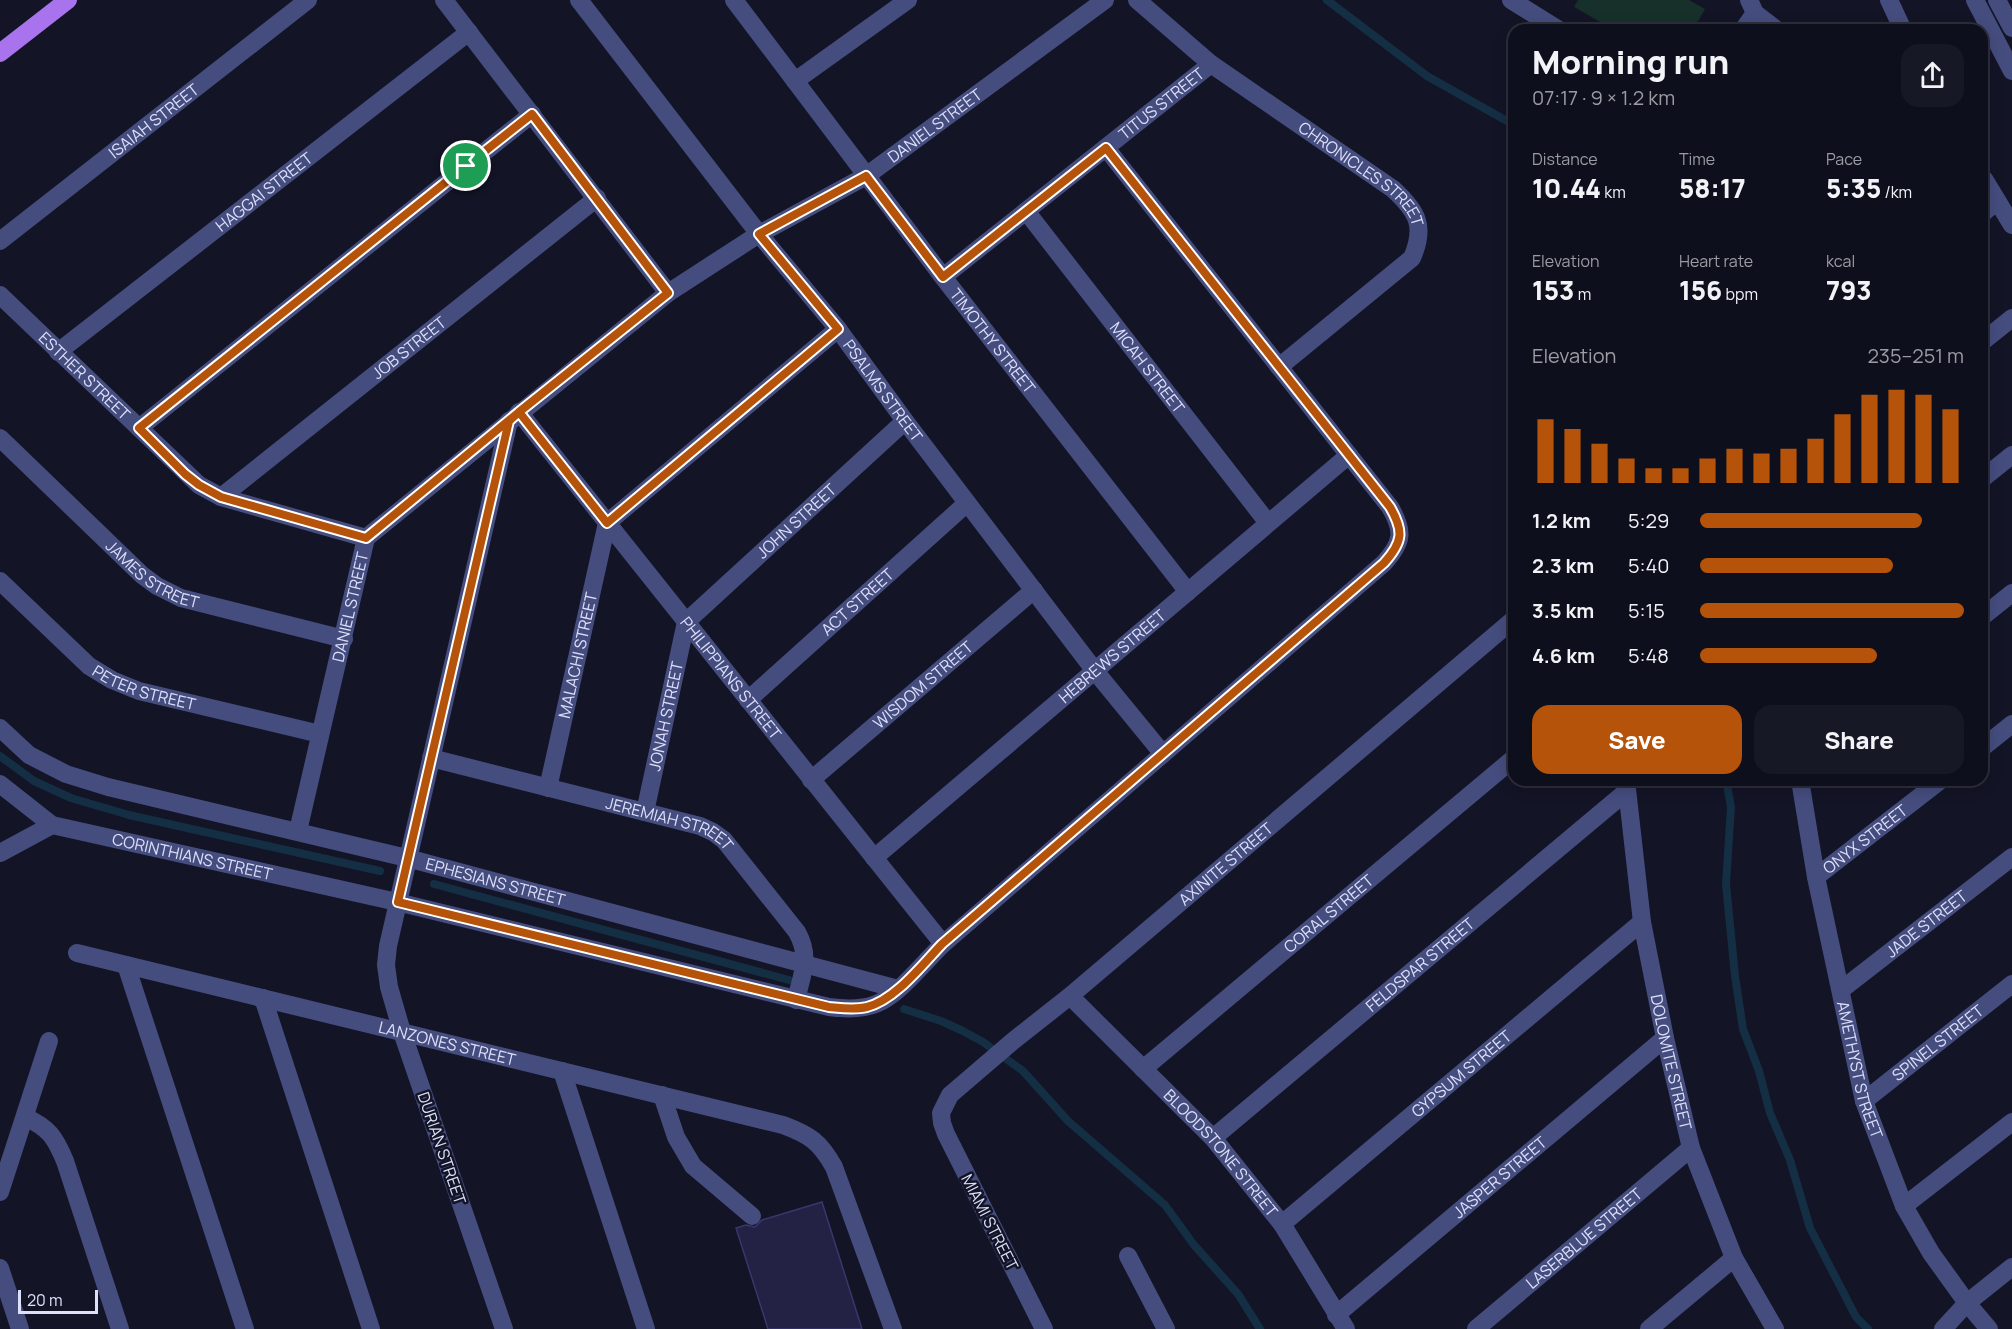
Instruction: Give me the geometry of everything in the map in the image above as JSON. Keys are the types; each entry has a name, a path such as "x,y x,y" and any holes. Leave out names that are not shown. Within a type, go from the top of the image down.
{"main road":[{"path":"0,53 68,0"}],"street":[{"name":"ISAIAH STREET","path":"0,241 308,0"},
{"path":"444,0 668,293"},
{"name":"PSALMS STREET","path":"579,0 759,234 838,329 1095,671 1163,754"},
{"path":"795,81 908,0"},
{"name":"DANIEL STREET","path":"298,831 366,538 668,293 759,234 866,176 1105,0"},
{"name":"CHRONICLES STREET","path":"1137,0 1211,64 1393,189 1404,199 1416,216 1419,230 1418,243 1412,258 1279,367"},
{"path":"1513,0 1550,24"},
{"path":"1889,0 1900,24"},
{"path":"1975,0 1988,24"},
{"path":"1997,0 2012,28"},
{"name":"TIMOTHY STREET","path":"741,2 795,81 866,176 1188,592"},
{"path":"1745,24 1752,7 1770,24"},
{"path":"1988,25 2012,71"},
{"name":"HAGGAI STREET","path":"58,352 469,32"},
{"name":"TITUS STREET","path":"943,277 1211,64"},
{"path":"139,428 532,114"},
{"path":"1106,148 1349,455"},
{"path":"1988,186 2012,225"},
{"name":"JOB STREET","path":"221,497 597,198"},
{"path":"1988,209 1997,201"},
{"name":"MICAH STREET","path":"1026,211 1268,523"},
{"name":"ESTHER STREET","path":"0,295 199,485 221,497 366,538"},
{"path":"1988,337 2012,318"},
{"path":"607,523 838,329"},
{"path":"398,902 514,417"},
{"name":"PHILIPPIANS STREET","path":"514,417 607,523 942,944"},
{"name":"JOHN STREET","path":"686,622 905,421"},
{"name":"JAMES STREET","path":"0,438 142,575 157,586 181,598 344,639"},
{"name":"HEBREWS STREET","path":"874,858 1349,455"},
{"name":"CORINTHIANS STREET","path":"0,784 52,825 398,902 796,1000 846,1009 864,1008 885,999 898,989 942,944 1393,554 1400,535 1400,526 1390,507 1349,455"},
{"path":"1988,474 2012,455"},
{"name":"ACT STREET","path":"748,700 967,503"},
{"name":"MALACHI STREET","path":"548,788 607,523"},
{"name":"PETER STREET","path":"0,580 89,666 112,680 139,691 320,734"},
{"name":"WISDOM STREET","path":"812,780 1034,590"},
{"path":"1988,612 2012,593"},
{"name":"JONAH STREET","path":"645,812 686,622"},
{"name":"AXINITE STREET","path":"941,1113 950,1095 1508,624"},
{"path":"1988,743 2012,724"},
{"name":"EPHESIANS STREET","path":"0,728 29,755 66,774 108,787 407,858 898,989"},
{"name":"JEREMIAH STREET","path":"431,758 700,826 713,832 724,840 804,944 805,964 796,1000"},
{"name":"CORAL STREET","path":"1143,1069 1508,763"},
{"name":"DOLOMITE STREET","path":"1627,786 1642,922 1665,1038 1691,1148 1734,1258 1775,1329"},
{"name":"FELDSPAR STREET","path":"1214,1138 1627,786"},
{"name":"AMETHYST STREET","path":"1801,786 1816,877 1864,1101 1904,1206 1931,1253 1989,1329"},
{"name":"ONYX STREET","path":"1816,877 1933,786"},
{"path":"0,853 52,825"},
{"name":"JADE STREET","path":"1841,990 2012,857"},
{"name":"DURIAN STREET","path":"398,902 386,965 389,987 402,1032 504,1329"},
{"name":"GYPSUM STREET","path":"1282,1224 1642,922"},
{"name":"LANZONES STREET","path":"77,953 662,1095 800,1131 815,1140 834,1167 893,1329"},
{"path":"126,965 245,1329"},
{"name":"SPINEL STREET","path":"1864,1101 2012,984"},
{"name":"BLOODSTONE STREET","path":"1070,996 1214,1138 1282,1224 1341,1322"},
{"path":"262,998 371,1329"},
{"name":"JASPER STREET","path":"1341,1322 1665,1038"},
{"path":"0,1192 49,1041"},
{"path":"562,1071 646,1329"},
{"path":"662,1095 676,1137 693,1166 752,1216"},
{"name":"MIAMI STREET","path":"941,1113 946,1134 1044,1329"},
{"path":"25,1117 48,1131 57,1143 65,1161 120,1329"},
{"path":"1904,1206 2012,1122"},
{"name":"LASERBLUE STREET","path":"1476,1329 1691,1148"},
{"path":"1128,1256 1166,1329"},
{"path":"1649,1329 1734,1258"},
{"path":"1943,1329 1967,1303 2012,1267"},
{"path":"0,1268 20,1329"}],"green space":[{"path":"1578,0 1689,0 1705,9 1696,24 1604,24 1574,7"}],"building":[{"path":"822,1202 862,1329 768,1329 736,1228 746,1225 755,1227 762,1220"}],"waterway":[{"path":"1327,0 1427,76 1508,122"},
{"path":"0,756 34,781 71,798 129,815 380,871"},
{"path":"1727,786 1731,807 1726,884 1743,1029 1759,1071 1770,1113 1790,1160 1810,1228 1856,1317 1868,1329"},
{"path":"434,884 789,980"},
{"path":"904,1009 963,1031 983,1042 1023,1071 1068,1121 1165,1205 1194,1245 1238,1294 1260,1329"}],"route":[{"path":"466,166 139,428 185,474 221,497 366,538 519,412 607,523 838,329 759,234 866,176 943,277 1106,148 1390,507 1400,526 1398,544 1393,554 1384,563 942,944 898,989 885,999 864,1008 829,1007 796,1000 398,902 509,421 519,412 668,293 532,114 466,166"}]}
